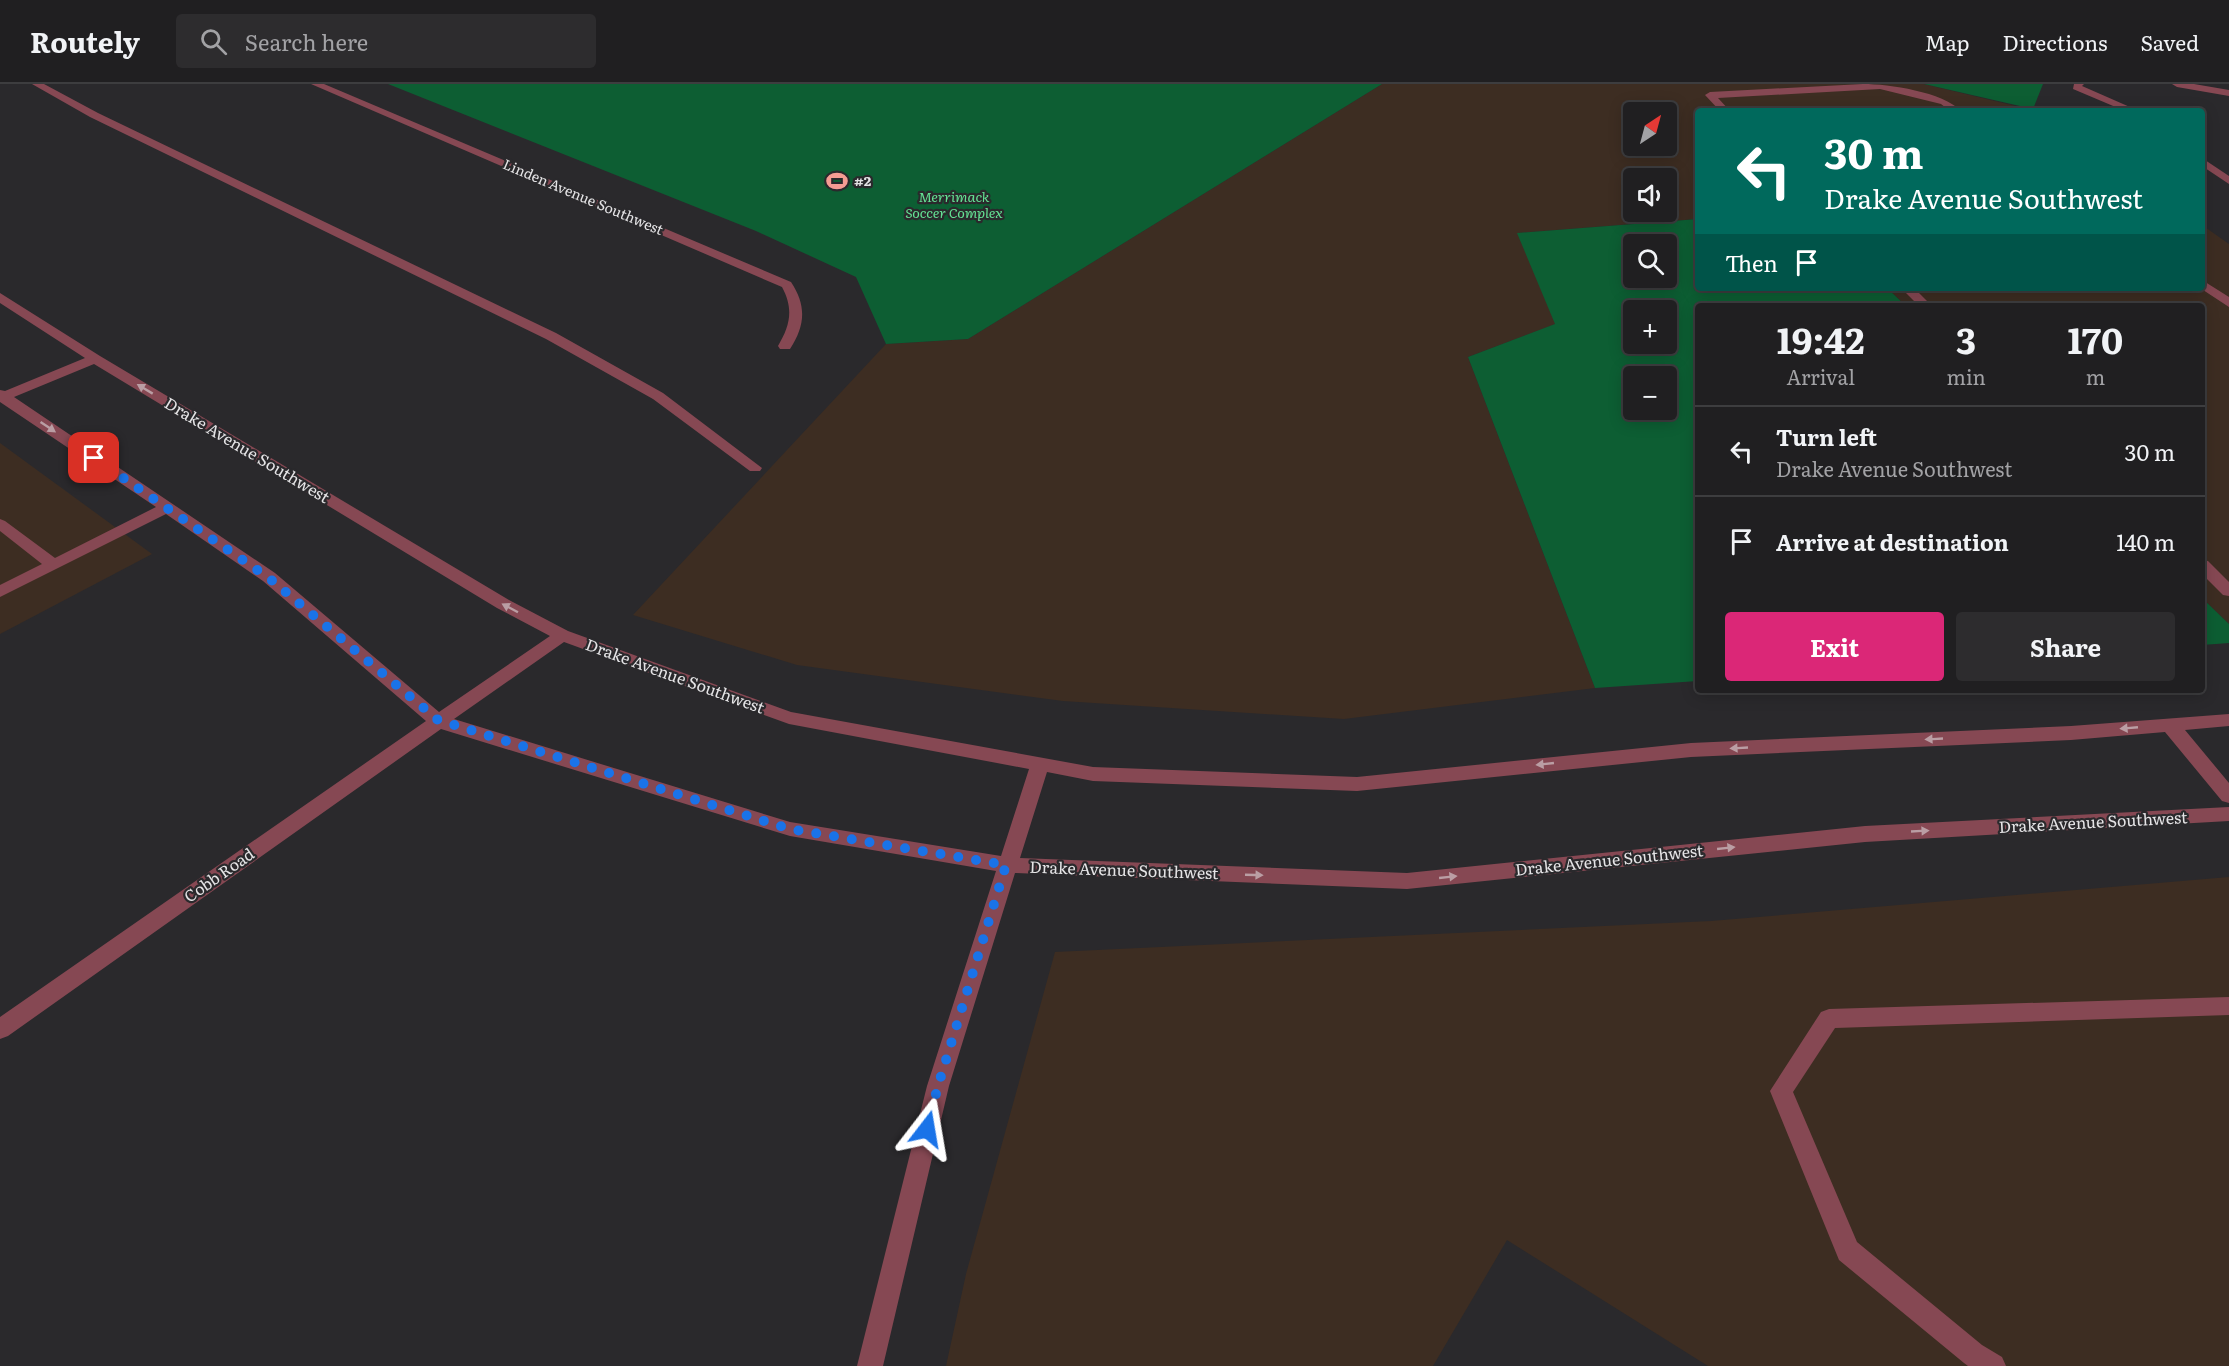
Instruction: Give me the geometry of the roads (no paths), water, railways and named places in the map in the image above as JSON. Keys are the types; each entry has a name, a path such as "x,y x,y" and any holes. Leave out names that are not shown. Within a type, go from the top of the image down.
{"street":[{"path":"36,84 94,115 551,336 658,396 755,468"},
{"name":"Linden Avenue Southwest","path":"316,84 786,285 797,300 796,328 785,346"},
{"path":"2079,84 2076,87 2127,108"},
{"path":"2177,84 2229,93"},
{"path":"1722,108 1710,94 1880,87 1944,102 1952,108"},
{"path":"2205,163 2229,181"},
{"path":"2205,286 2229,303"},
{"path":"1910,291 1923,303"},
{"name":"Drake Avenue Southwest","path":"0,297 95,358 503,604 562,635 789,718 1093,774 1357,784 1691,750 2071,733 2229,720"},
{"path":"1,396 95,358"},
{"name":"Drake Avenue Southwest","path":"1,396 269,578 438,720 790,829 1006,865 1407,881 1865,834 2229,814"},
{"path":"0,592 166,508"},
{"path":"0,524 54,565"},
{"path":"2205,568 2229,591"},
{"path":"438,720 562,635"},
{"name":"Cobb Road","path":"0,1029 438,720"},
{"path":"2170,725 2229,796"},
{"path":"870,1366 938,1086 1006,865 1040,764"},
{"path":"1993,1366 1973,1354 1848,1251 1781,1091 1829,1019 2229,1006"}],"place":[{"name":"#2","path":"837,181"}],"park label":[{"name":"Merrimack Soccer Complex","path":"954,206"}]}
